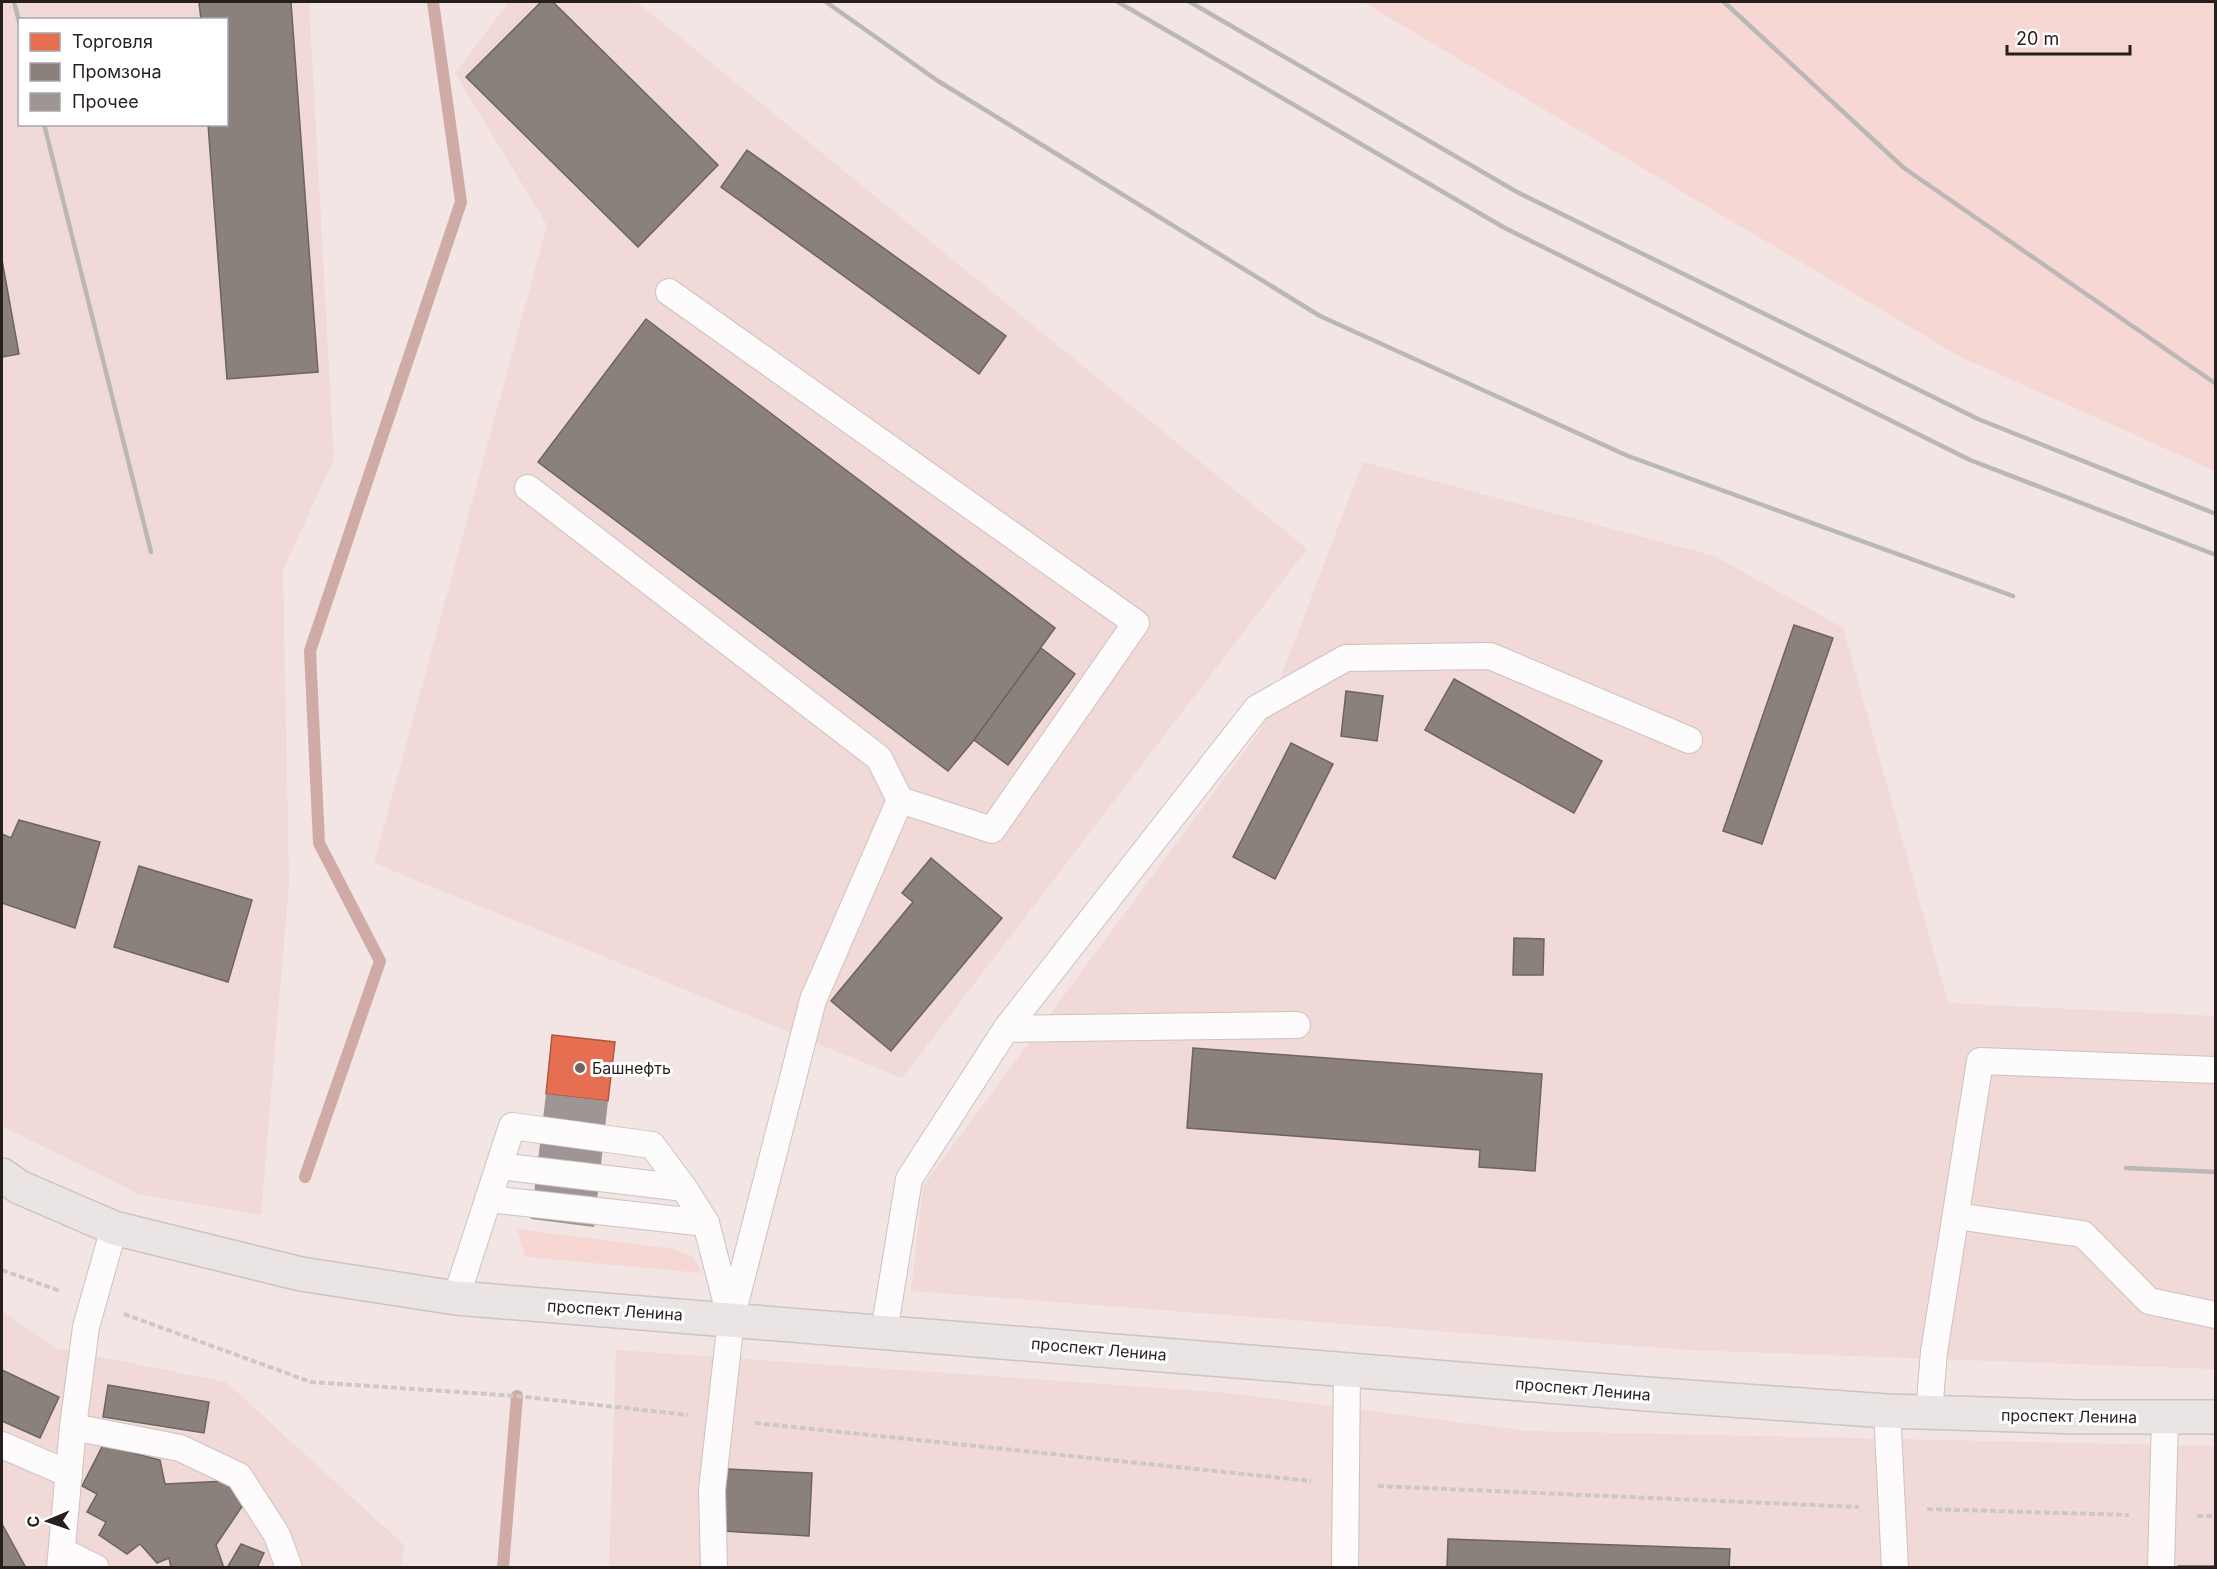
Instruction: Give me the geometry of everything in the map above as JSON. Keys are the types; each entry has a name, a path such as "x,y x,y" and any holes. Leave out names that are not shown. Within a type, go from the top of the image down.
{"main road":[{"name":"проспект Ленина","path":"2,1175 19,1187 114,1228 301,1274 456,1298 1887,1411 2079,1417 2216,1417"}],"lane":[{"path":"528,488 879,758 900,800 992,830 1136,623 669,292"},
{"path":"884,1332 909,1179 1006,1029 1257,708 1346,658 1490,657 1689,740"},
{"path":"714,1568 712,1490 730,1319 813,1000 900,800"},
{"path":"1006,1029 1297,1025"},
{"path":"1929,1412 1934,1352 1980,1060 2216,1070"},
{"path":"456,1298 512,1126 652,1145 684,1188 706,1223 730,1319"},
{"path":"499,1166 684,1188"},
{"path":"488,1199 706,1223"},
{"path":"1956,1216 2083,1234 2149,1301 2216,1315"},
{"path":"96,1568 61,1559 73,1426 86,1327 114,1228"},
{"path":"1345,1568 1347,1370"},
{"path":"1887,1411 1895,1568"},
{"path":"2161,1568 2165,1417"},
{"path":"73,1426 180,1448 239,1476 277,1535 289,1568"},
{"path":"2,1444 69,1474"}],"path":[{"path":"2,1270 311,1383 517,1396 1346,1484 1891,1508 2216,1516"}],"shaded area":[{"path":"2,2 309,2 334,459 283,570 289,883 261,1215 139,1194 2,1126"},
{"path":"509,2 637,2 1307,549 902,1078 374,863 547,225 455,73"},
{"path":"1363,2 2215,2 2215,471 1959,356"},
{"path":"1363,462 1717,557 1843,628 1948,1003 2215,1016 2215,1369 1689,1350 911,1291 923,1186 1261,729"},
{"path":"517,1229 673,1249 693,1257 702,1273 525,1257"},
{"path":"2,1311 56,1348 226,1382 405,1546 401,1567 2,1567"},
{"path":"616,1350 1218,1392 1527,1431 2215,1446 2215,1567 609,1568"}],"building: Торговля":[{"name":"Башнефть","path":"552,1035 615,1042 608,1101 546,1094"}],"building: Промзона":[{"path":"199,2 291,2 318,372 227,379 208,126 228,126 228,18 201,18"},
{"path":"541,2 553,2 718,165 638,247 466,77"},
{"path":"747,150 1006,336 979,374 721,187"},
{"path":"2,260 19,354 2,357"},
{"path":"646,319 1055,628 974,740 948,771 538,462"},
{"path":"1794,625 1833,638 1762,844 1723,831"},
{"path":"1041,648 1075,674 1008,765 974,740"},
{"path":"1454,679 1602,761 1574,813 1425,730"},
{"path":"1346,691 1383,696 1377,741 1341,736"},
{"path":"1291,743 1333,764 1275,879 1233,857"},
{"path":"19,820 100,842 75,928 2,903 2,834 11,838"},
{"path":"931,858 1002,918 891,1051 831,1001 913,902 902,893"},
{"path":"139,866 252,900 228,982 114,947"},
{"path":"1514,938 1544,939 1543,975 1513,975"},
{"path":"1193,1048 1542,1074 1535,1171 1479,1167 1480,1150 1187,1128"},
{"path":"2,1370 59,1397 40,1438 2,1421"},
{"path":"108,1385 209,1402 204,1433 103,1417"},
{"path":"103,1445 160,1460 165,1484 227,1481 243,1505 216,1545 224,1568 171,1568 169,1558 157,1563 140,1544 127,1554 99,1535 106,1522 87,1512 97,1494 82,1486"},
{"path":"726,1469 812,1473 809,1536 723,1531"},
{"path":"2,1524 26,1568 2,1568"},
{"path":"1448,1539 1730,1549 1729,1568 1447,1568"},
{"path":"241,1544 264,1553 257,1568 227,1568"},
{"path":"2178,1566 2216,1566 2216,1568 2177,1568"}],"building: Прочее":[{"path":"546,1094 608,1101 594,1227 531,1219"}],"waterway":[{"path":"305,1177 380,961 319,843 310,651 461,202 433,2"},
{"path":"503,1568 517,1396"}],"railway":[{"path":"14,2 18,18"},
{"path":"826,2 938,81 1320,316 1628,456 2013,596"},
{"path":"1118,2 1503,227 1970,460 2216,555"},
{"path":"1190,2 1517,192 1978,419 2216,514"},
{"path":"1724,2 1904,168 2216,384"},
{"path":"44,126 151,552"},
{"path":"2126,1168 2216,1172"}],"place":[{"name":"Башнефть","path":"580,1068"}]}
